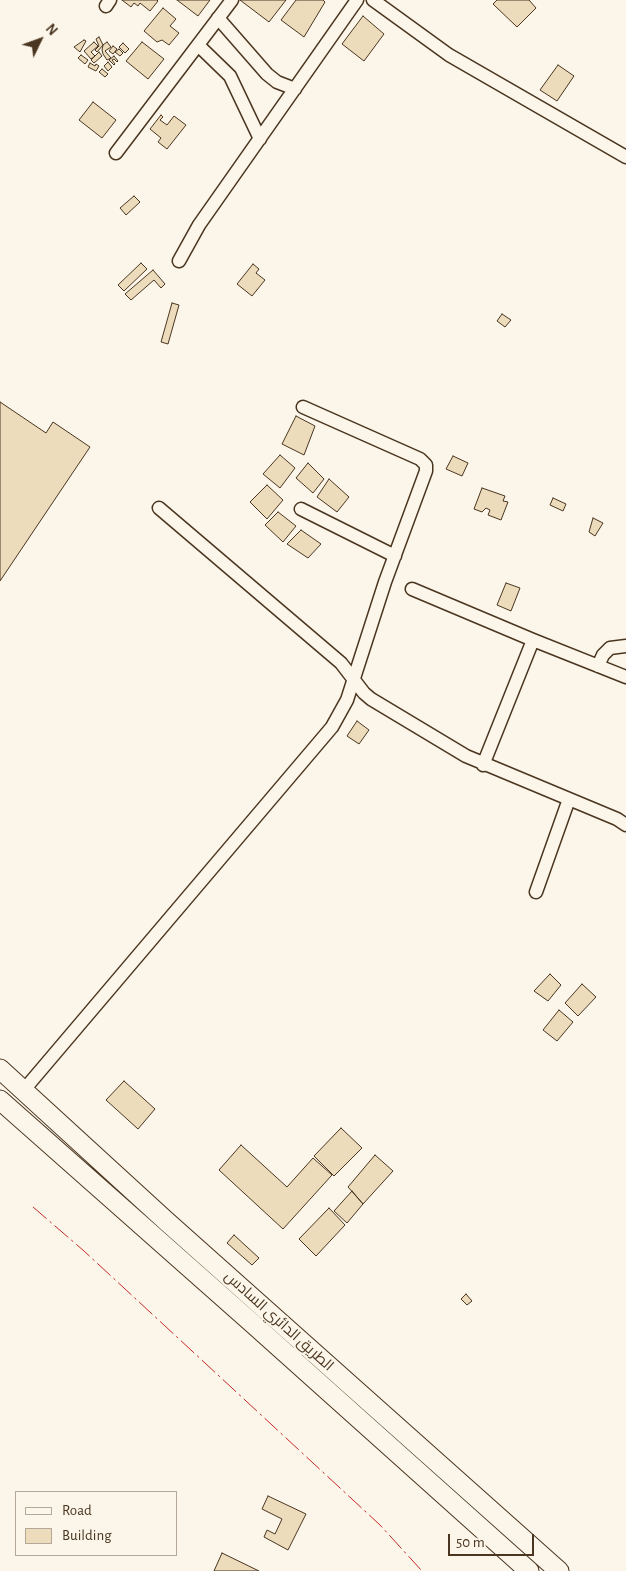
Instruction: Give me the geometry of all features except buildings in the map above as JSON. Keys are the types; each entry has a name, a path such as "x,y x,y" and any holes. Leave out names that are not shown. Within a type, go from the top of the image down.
{"highway":[{"name":"الطريق الدائري السادس","path":"0,1070 559,1571"},
{"name":"الطريق الدائري السادس","path":"0,1100 529,1571"},
{"path":"148,1231 160,1215"}],"street":[{"path":"116,153 232,0"},
{"path":"179,261 200,225 357,0"},
{"path":"373,0 449,55 626,158"},
{"path":"218,18 267,74 277,82 295,88"},
{"path":"198,45 230,76 260,139"},
{"path":"23,1091 332,726 343,708 426,471 425,462 303,407"},
{"path":"159,508 341,663 359,687 371,699 454,750 483,764 617,819 626,825"},
{"path":"301,509 395,556"},
{"path":"412,590 626,677"},
{"path":"483,764 533,640"},
{"path":"598,666 603,655 610,648 626,646"},
{"path":"536,892 568,799"}],"power":[{"path":"33,1207 84,1251 380,1525 422,1571"}]}
